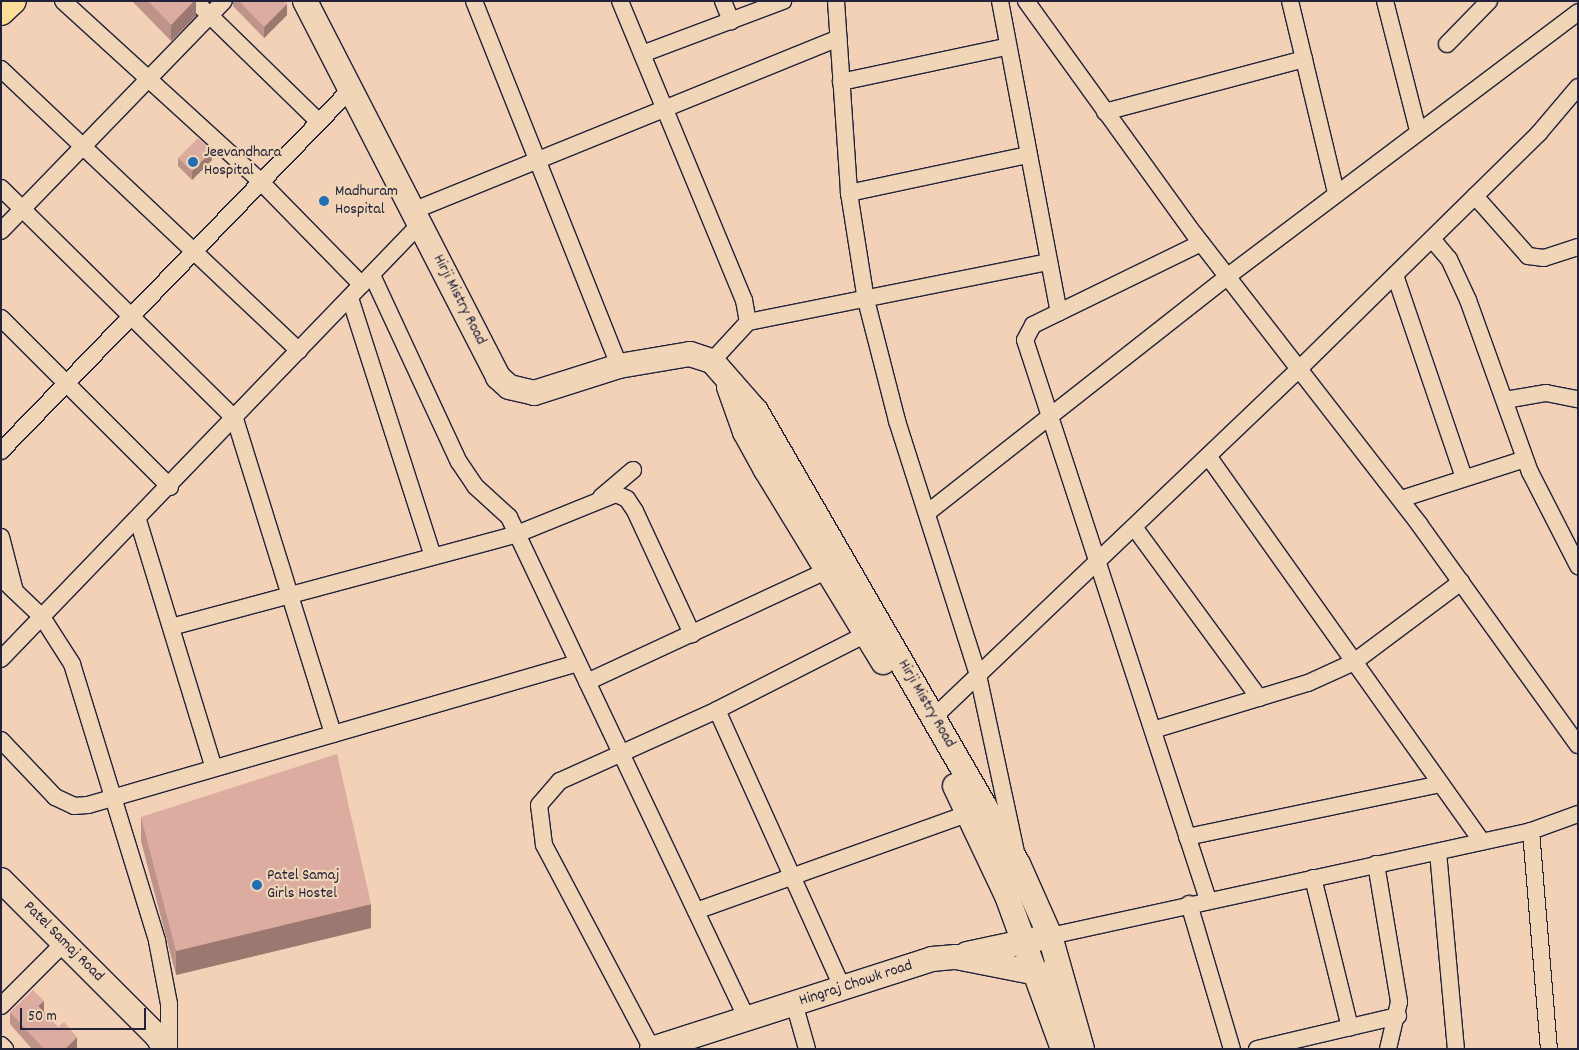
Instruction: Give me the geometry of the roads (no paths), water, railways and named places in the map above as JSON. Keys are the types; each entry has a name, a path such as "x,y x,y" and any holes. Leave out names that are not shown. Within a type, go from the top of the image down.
{"main road":[{"path":"1,12 12,1"},
{"name":"Hirji Mistry Road","path":"305,1 349,91 418,216 498,377 508,387 534,393 619,366 665,355 690,354 712,361 727,380 756,410 1018,864 1050,936 1082,1049"},
{"name":"Hirji Mistry Road","path":"727,380 745,432 826,571 866,634 969,813 1023,942 1063,1049"},
{"name":"Patel Samaj Road","path":"1,880 157,1036 165,1049"},
{"path":"956,957 1050,936"},
{"name":"Hingraj Chowk road","path":"652,1049 932,959 956,957 1034,970 1062,980"}],"street":[{"path":"63,1 367,280 459,462 475,486 503,508 517,534 747,1018"},
{"path":"195,1 319,122"},
{"path":"1,232 224,1"},
{"path":"474,1 619,366"},
{"path":"620,1 663,108 724,250 748,322"},
{"path":"723,1 731,20"},
{"path":"642,54 783,1"},
{"path":"836,1 849,193 866,300 927,513 978,675 1018,864"},
{"path":"1000,1 1006,47 1059,312"},
{"path":"1026,1 1202,243 1400,499 1578,745"},
{"path":"1290,1 1336,193"},
{"path":"1385,1 1418,130"},
{"path":"1448,44 1488,2"},
{"path":"927,513 1228,276 1418,130 1578,12"},
{"path":"1,659 170,488 367,280 418,216 536,158 838,38"},
{"path":"841,82 1006,47"},
{"path":"1105,112 1304,59"},
{"path":"1,69 196,249 299,351"},
{"path":"933,718 1300,368 1432,239 1578,87"},
{"path":"1,451 349,91"},
{"path":"849,193 1028,154"},
{"path":"1,188 235,418 292,594 333,734"},
{"path":"1475,196 1528,256 1544,258 1578,247"},
{"path":"1432,239 1458,276 1506,400 1525,459 1570,539 1578,566"},
{"path":"1202,243 1032,325 1025,340 1052,414 1208,900"},
{"path":"712,361 748,322 1049,262"},
{"path":"1395,275 1464,478"},
{"path":"350,298 432,556"},
{"path":"1,318 170,488"},
{"path":"1506,400 1546,393 1578,399"},
{"path":"1208,456 1482,842"},
{"path":"1400,499 1525,459"},
{"path":"601,497 633,470"},
{"path":"171,627 517,534 601,497 616,494 626,498 635,511 692,634"},
{"path":"138,520 214,768"},
{"path":"1134,527 1259,698"},
{"path":"1,537 15,591"},
{"path":"587,682 826,571"},
{"path":"1,578 42,617 72,664 157,940 168,1004 169,1049"},
{"path":"1153,730 1259,698 1354,662 1461,582"},
{"path":"652,1049 538,827 539,805 546,791 560,781 622,755 718,710 866,634"},
{"path":"1,740 64,802 88,805 578,663"},
{"path":"718,710 842,987"},
{"path":"1187,837 1440,784"},
{"path":"696,911 969,813"},
{"path":"1050,936 1189,904 1530,831 1578,814"},
{"path":"1530,831 1549,1049"},
{"path":"1438,852 1456,1049"},
{"path":"1376,864 1396,978 1398,1016 1388,1049"},
{"path":"1313,878 1350,1027"},
{"path":"1189,904 1232,1049"},
{"path":"1,1006 64,944"},
{"path":"794,1003 807,1049"},
{"path":"1257,1049 1398,1016"},
{"path":"1,1044 5,1049"}],"place":[{"name":"Jeevandhara Hospital","path":"193,162"},
{"name":"Madhuram Hospital","path":"324,201"},
{"name":"Patel Samaj Girls Hostel","path":"257,885"}]}
